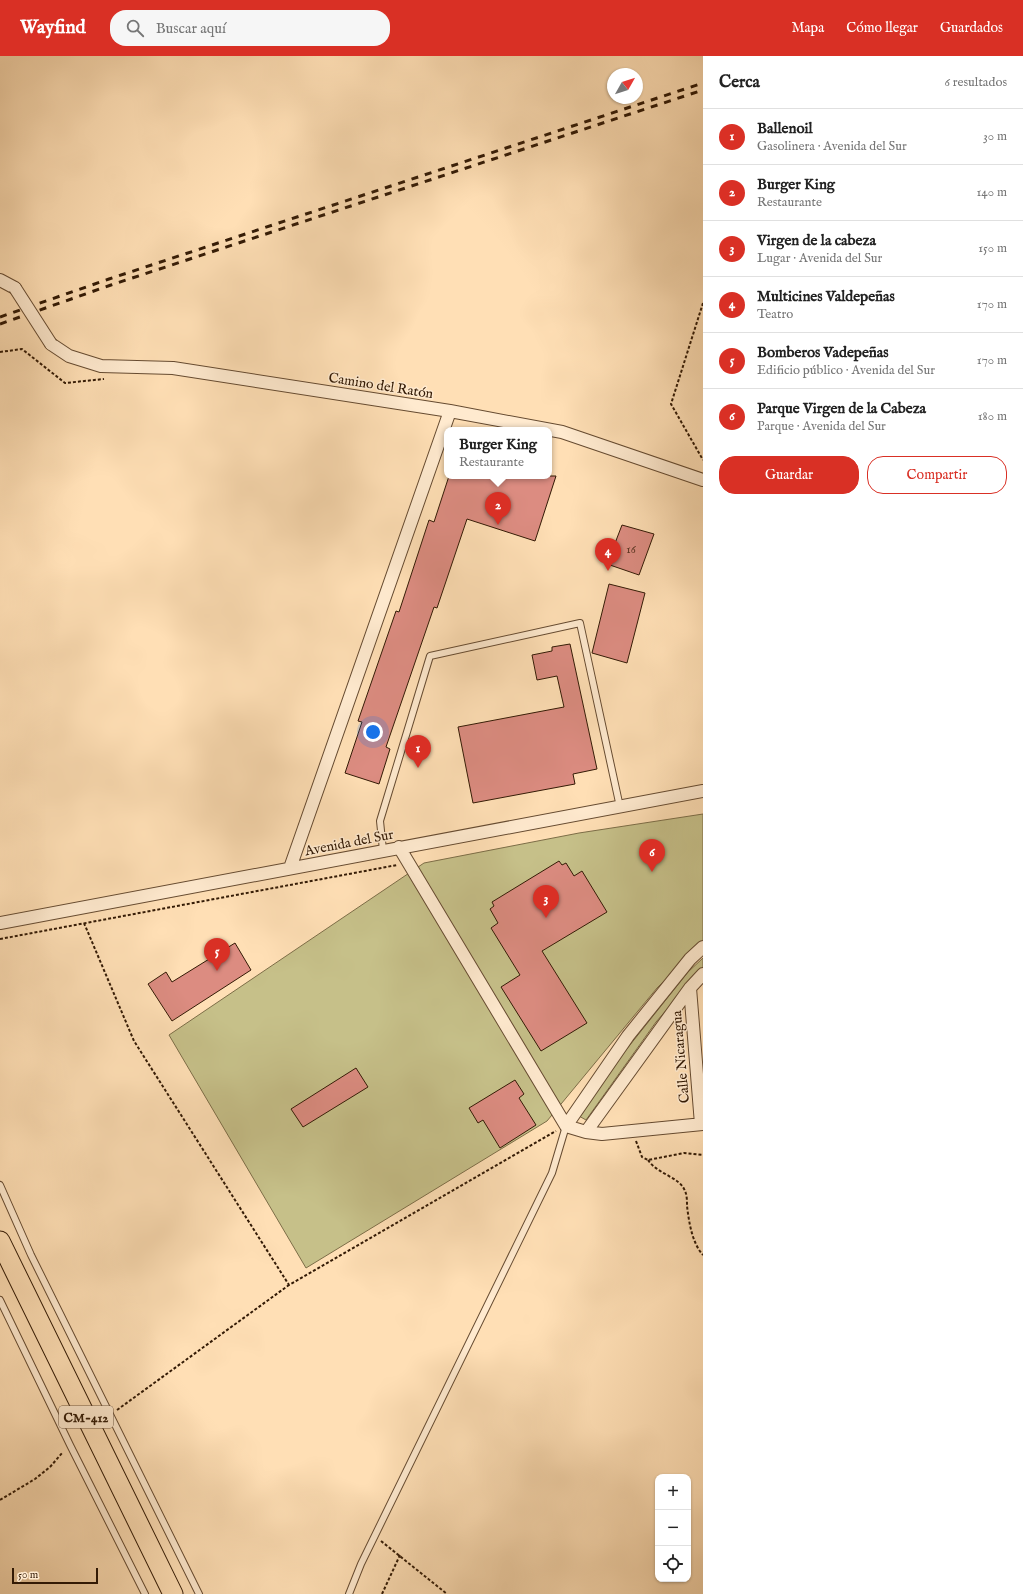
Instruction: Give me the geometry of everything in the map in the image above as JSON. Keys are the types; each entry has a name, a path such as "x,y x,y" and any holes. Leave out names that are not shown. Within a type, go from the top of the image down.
{"main road":[{"name":"CM-412","path":"0,1241 173,1594"}],"street":[{"name":"Camino del Ratón","path":"0,280 16,288 51,344 69,356 101,366 173,368 450,411 535,427"},
{"path":"444,427 450,411"},
{"path":"290,868 444,428"},
{"name":"Camino del Ratón","path":"552,430 562,432 703,480"},
{"name":"Avenida del Sur","path":"0,924 383,850 703,791"},
{"path":"399,847 566,1126 586,1132 602,1134 702,1124"},
{"path":"566,1126 628,1036 690,959 703,947"},
{"path":"586,1132 690,988 703,974"},
{"name":"Calle Nicaragua","path":"690,988 702,1124"}],"lane":[{"path":"383,850 380,820 430,656 580,623 620,807"},
{"path":"349,1594 361,1564 376,1537 552,1173 566,1126"},
{"path":"0,1185 31,1254 199,1594"},
{"path":"0,1300 70,1445 145,1594"}],"path":[{"path":"703,303 671,404 703,460"},
{"path":"0,939 398,865"},
{"path":"84,923 134,1041 289,1285"},
{"path":"111,1414 289,1285 566,1126"},
{"path":"634,1130 637,1144 642,1156 662,1173 672,1177 685,1190 689,1222 698,1250 703,1255"},
{"path":"648,1160 684,1153 703,1155"},
{"path":"0,1500 50,1467 70,1445"},
{"path":"376,1537 446,1594"},
{"path":"382,1594 400,1555"}],"shaded area":[{"path":"703,814 703,942 657,988 547,1121 306,1268 169,1035 424,863 579,833"},
{"path":"703,958 703,968 656,1022 586,1120 579,1116 622,1055 688,972"}],"building":[{"path":"552,476 556,476 535,541 467,519 437,608 434,607 386,747 390,749 379,784 345,773 362,722 358,721 396,611 399,612 429,520 434,522 448,479 552,479"},
{"path":"622,525 654,534 639,575 607,564"},
{"path":"609,584 645,593 627,663 592,653"},
{"path":"570,644 597,769 573,774 575,784 473,803 458,727 564,707 557,676 537,680 532,655 552,651 552,647"},
{"path":"559,861 562,865 566,863 574,876 582,871 607,912 542,951 587,1023 541,1051 501,987 520,975 491,928 498,923 490,909 494,906 492,902"},
{"path":"235,943 251,970 172,1021 148,984 166,972 172,982"},
{"path":"356,1068 368,1087 303,1127 291,1109"},
{"path":"515,1080 524,1094 519,1098 536,1125 500,1148 483,1120 478,1123 469,1108"}],"railway":[{"path":"0,317 109,279 703,83"},
{"path":"0,324 111,285 703,90"}],"place":[{"name":"Burger King","path":"498,525"},
{"name":"Multicines Valdepeñas","path":"608,571"},
{"name":"Ballenoil","path":"418,768"},
{"name":"Parque Virgen de la Cabeza","path":"652,872"},
{"name":"Virgen de la cabeza","path":"546,918"},
{"name":"Bomberos Vadepeñas","path":"217,971"}]}
